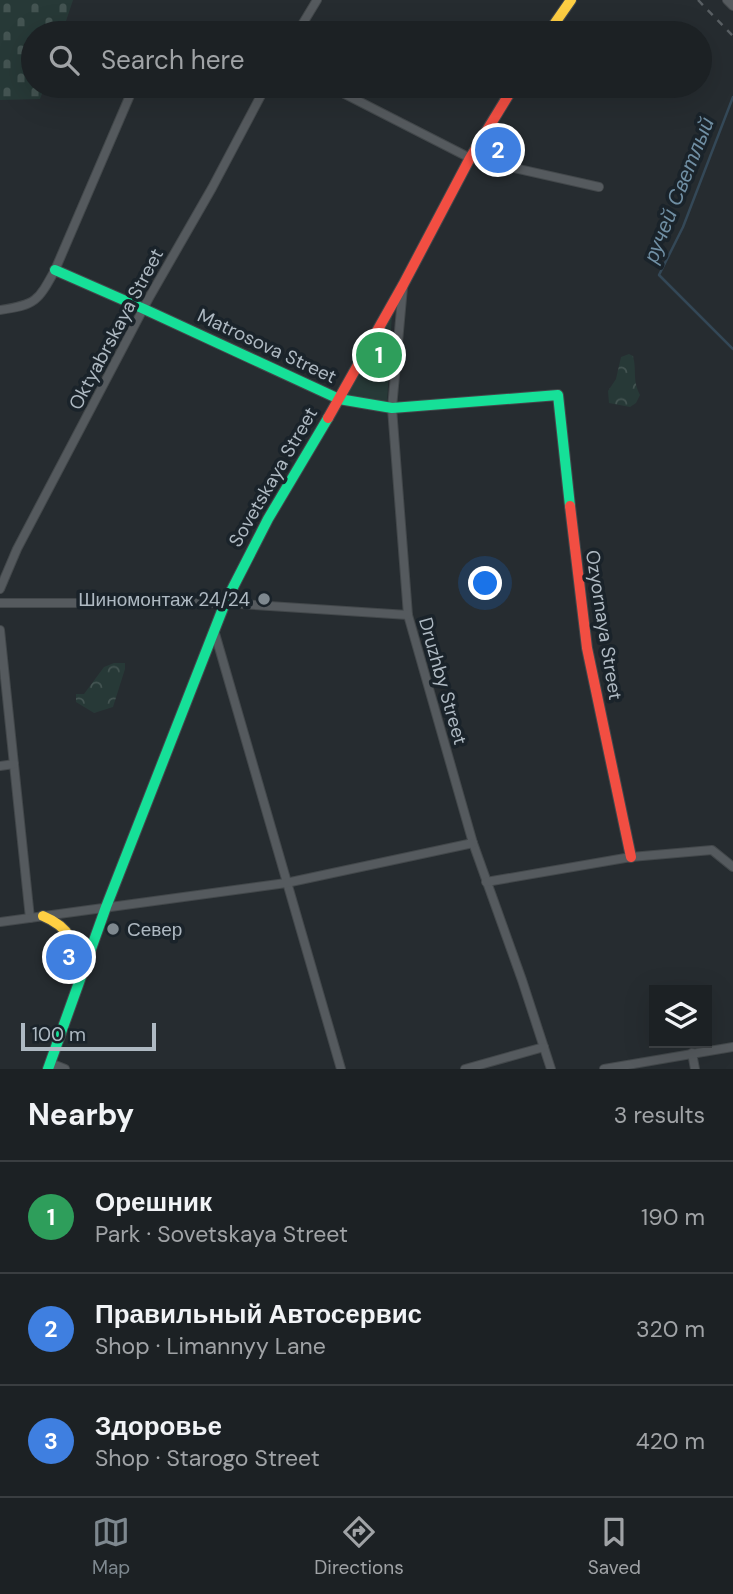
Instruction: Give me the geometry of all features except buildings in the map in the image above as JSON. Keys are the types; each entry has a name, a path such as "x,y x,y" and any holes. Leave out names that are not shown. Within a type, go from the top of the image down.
{"street":[{"path":"304,21 317,0"},
{"path":"556,21 571,0"},
{"path":"727,0 733,6"},
{"path":"0,310 33,302 43,291 55,270 129,98"},
{"name":"Oktyabrskaya Street","path":"0,589 17,549 260,98"},
{"path":"353,98 470,158 599,187"},
{"name":"Sovetskaya Street","path":"49,1066 106,907 225,603 257,538 339,399 470,158 507,98"},
{"name":"Matrosova Street","path":"55,270 339,399 392,408 558,395"},
{"name":"Druzhby Street","path":"403,285 392,408 408,614 473,843 551,1069"},
{"name":"Ozyornaya Street","path":"558,395 587,648 631,857"},
{"path":"0,603 225,603 408,614"},
{"path":"0,630 30,918"},
{"path":"214,631 341,1069"},
{"path":"0,766 14,764"},
{"path":"0,922 286,883 473,843"},
{"path":"486,882 631,857 712,850 733,867"},
{"path":"43,916 56,920 65,928 75,945 82,973"},
{"path":"465,1069 544,1047"},
{"path":"604,1069 733,1047"},
{"path":"692,1053 695,1069"},
{"path":"49,1066 65,1069"}],"green space":[{"path":"0,0 73,0 66,21 21,21 21,98 40,99 0,100"},
{"path":"392,314 387,404 346,396"},
{"path":"629,354 633,356 640,395 630,407 609,403 608,391 616,379 621,357"},
{"path":"125,663 125,669 113,707 94,713 76,702 76,694 84,694 104,667"}],"waterway":[{"name":"ручей Светлый","path":"733,97 683,227 659,275 733,349"}],"railway":[{"path":"698,0 733,36"}],"traffic: fast":[{"path":"55,270 339,399 392,408 558,395 570,506"},
{"path":"48,1069 106,907 225,603 268,519 328,418"}],"traffic: slow":[{"path":"556,21 571,0"},
{"path":"43,916 60,926 71,939 82,973"}],"traffic: jam":[{"path":"328,418 470,158 507,98"},
{"path":"570,506 587,648 631,857"}],"place":[{"name":"Правильный Автосервис","path":"498,150"},
{"name":"Орешник","path":"379,355"},
{"name":"Шиномонтаж 24/24","path":"264,599"},
{"name":"Север","path":"113,929"},
{"name":"Здоровье","path":"69,957"}]}
